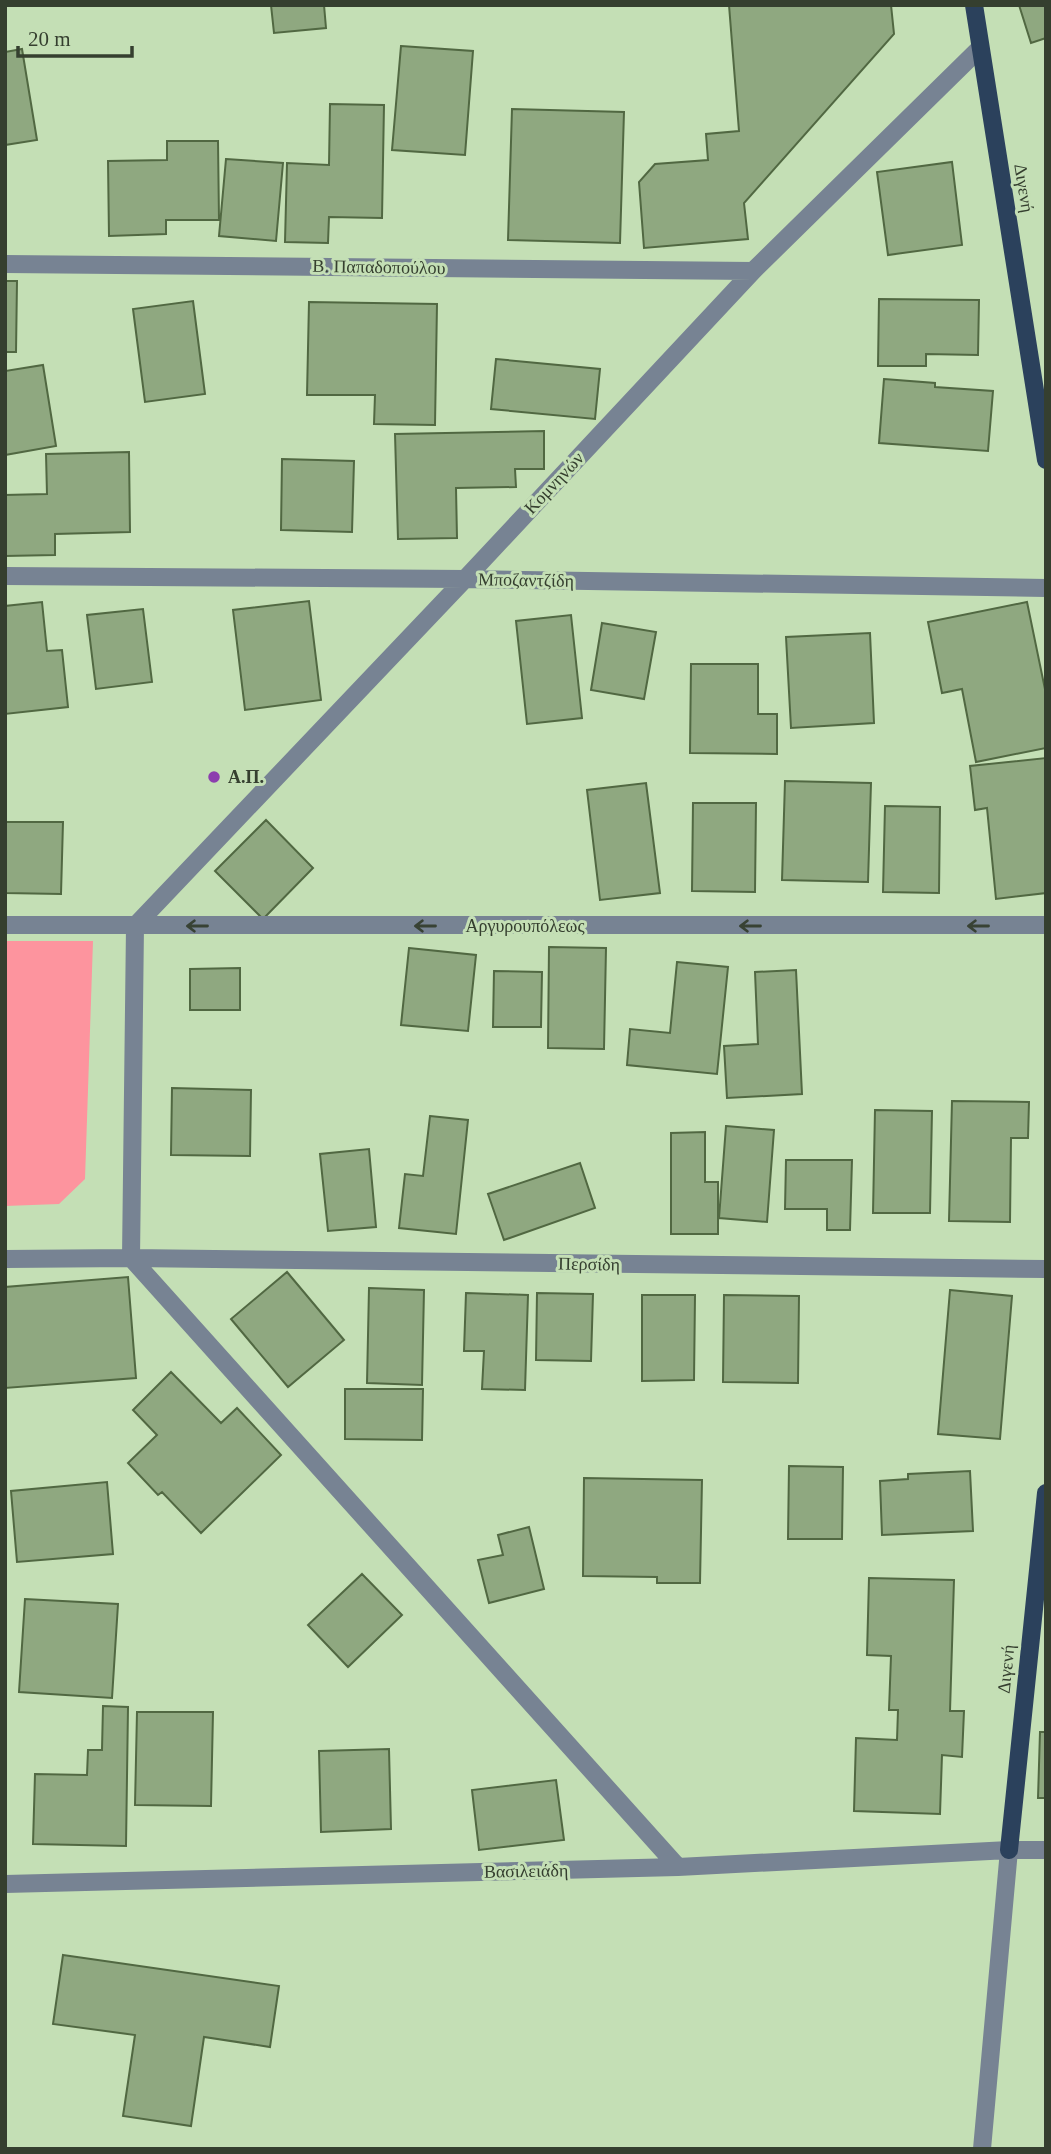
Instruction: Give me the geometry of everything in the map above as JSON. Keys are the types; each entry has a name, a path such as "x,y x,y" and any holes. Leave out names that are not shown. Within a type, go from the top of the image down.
{"main road":[{"name":"Διγενή","path":"974,5 1046,460"},
{"name":"Διγενή","path":"1009,1850 1046,1493"}],"street":[{"name":"Κομνηνών","path":"135,926 753,271 981,48"},
{"name":"B. Παπαδοπούλου","path":"5,264 753,271"},
{"name":"Μποζαντζίδη","path":"5,576 465,579 1046,588"},
{"name":"Αργυρουπόλεως","path":"5,925 1046,926"},
{"path":"135,926 131,1258 678,1867"},
{"name":"Περσίδη","path":"5,1259 131,1258 1046,1269"},
{"path":"982,2149 1009,1850"},
{"name":"Βασιλειάδη","path":"5,1884 678,1867 1046,1850"}],"shaded area":[{"path":"5,941 93,941 85,1179 59,1204 5,1206"}],"building":[{"path":"271,5 324,5 326,28 274,33"},
{"path":"729,5 891,5 894,34 744,203 748,239 644,248 639,182 655,164 708,160 706,134 739,131"},
{"path":"1019,5 1046,5 1046,38 1031,43"},
{"path":"401,46 473,51 465,155 392,150"},
{"path":"22,49 37,140 5,145 5,52"},
{"path":"330,104 384,105 382,218 329,217 328,243 285,242 287,163 329,165"},
{"path":"512,109 624,112 620,243 508,240"},
{"path":"167,141 218,141 219,220 166,220 166,234 109,236 108,161 167,160"},
{"path":"226,159 283,163 276,241 219,236"},
{"path":"952,162 962,245 888,255 877,172"},
{"path":"5,281 17,281 16,352 5,352"},
{"path":"879,299 979,300 978,355 926,354 926,366 878,366"},
{"path":"193,301 205,394 145,402 133,309"},
{"path":"309,302 437,304 435,425 374,424 375,395 307,395"},
{"path":"496,359 600,369 595,419 491,409"},
{"path":"43,365 56,446 5,455 5,371"},
{"path":"884,379 935,383 935,387 993,391 988,451 879,443"},
{"path":"544,431 544,469 515,469 516,487 456,488 457,538 398,539 395,434"},
{"path":"129,452 130,532 55,534 55,555 5,556 5,495 47,494 46,454"},
{"path":"282,459 354,461 352,532 281,530"},
{"path":"309,601 321,700 245,710 233,610"},
{"path":"42,602 47,651 62,650 68,707 5,714 5,606"},
{"path":"1027,602 1046,694 1046,748 976,762 962,689 942,693 928,622"},
{"path":"143,609 152,682 96,689 87,615"},
{"path":"571,615 582,718 527,724 516,621"},
{"path":"602,623 656,632 644,699 591,690"},
{"path":"870,633 874,723 791,728 786,637"},
{"path":"691,664 758,664 758,714 777,714 777,754 690,753"},
{"path":"1046,758 1046,893 996,899 987,808 975,810 970,766"},
{"path":"785,781 871,783 868,882 782,880"},
{"path":"646,783 660,893 600,900 587,790"},
{"path":"693,803 756,803 755,892 692,891"},
{"path":"885,806 940,807 939,893 883,892"},
{"path":"266,820 313,868 263,919 215,871"},
{"path":"5,822 63,822 61,894 5,893"},
{"path":"549,947 606,948 604,1049 548,1048"},
{"path":"409,948 476,955 468,1031 401,1025"},
{"path":"677,962 728,967 717,1074 627,1065 630,1029 670,1033"},
{"path":"240,968 240,1010 190,1010 190,969"},
{"path":"796,970 802,1094 727,1098 724,1046 758,1044 755,972"},
{"path":"494,971 542,972 541,1027 493,1027"},
{"path":"172,1088 251,1090 250,1156 171,1155"},
{"path":"952,1101 1029,1102 1028,1138 1011,1138 1010,1222 949,1221"},
{"path":"875,1110 932,1111 930,1213 873,1213"},
{"path":"430,1116 468,1120 456,1234 399,1228 405,1174 423,1176"},
{"path":"726,1126 774,1130 767,1222 719,1218"},
{"path":"705,1132 705,1182 718,1182 718,1234 671,1234 671,1133"},
{"path":"369,1149 376,1227 328,1231 320,1154"},
{"path":"786,1160 852,1160 850,1230 827,1230 827,1209 785,1209"},
{"path":"580,1163 595,1208 504,1240 488,1194"},
{"path":"287,1272 344,1340 288,1387 231,1319"},
{"path":"128,1277 136,1378 5,1388 5,1287"},
{"path":"369,1288 424,1290 422,1385 367,1383"},
{"path":"950,1290 1012,1296 1000,1439 938,1434"},
{"path":"466,1293 528,1295 525,1390 482,1389 484,1351 464,1351"},
{"path":"537,1293 593,1294 591,1361 536,1360"},
{"path":"642,1295 695,1295 694,1380 642,1381"},
{"path":"724,1295 799,1296 798,1383 723,1382"},
{"path":"171,1372 221,1423 237,1408 281,1455 201,1533 162,1492 158,1495 128,1463 157,1435 133,1410"},
{"path":"345,1389 423,1389 422,1440 345,1439"},
{"path":"789,1466 843,1467 842,1539 788,1539"},
{"path":"970,1471 973,1531 882,1535 880,1481 908,1479 908,1474"},
{"path":"584,1478 702,1480 700,1583 657,1583 657,1577 583,1576"},
{"path":"107,1482 113,1554 17,1562 11,1491"},
{"path":"529,1527 544,1589 489,1603 478,1560 503,1555 498,1535"},
{"path":"362,1574 402,1615 348,1667 308,1625"},
{"path":"869,1578 954,1580 950,1711 964,1711 962,1757 942,1755 940,1814 854,1811 856,1738 897,1740 898,1710 889,1710 891,1656 867,1655"},
{"path":"25,1599 118,1604 112,1698 19,1692"},
{"path":"103,1706 128,1707 126,1846 33,1844 35,1774 87,1775 88,1750 102,1750"},
{"path":"137,1712 213,1712 211,1806 135,1805"},
{"path":"1040,1732 1046,1732 1046,1798 1038,1798"},
{"path":"389,1749 391,1829 321,1832 319,1751"},
{"path":"556,1780 564,1840 479,1850 472,1790"},
{"path":"63,1955 279,1986 270,2047 204,2037 191,2126 123,2116 135,2035 53,2024"}],"place":[{"name":"Α.Π.","path":"214,777"}]}
